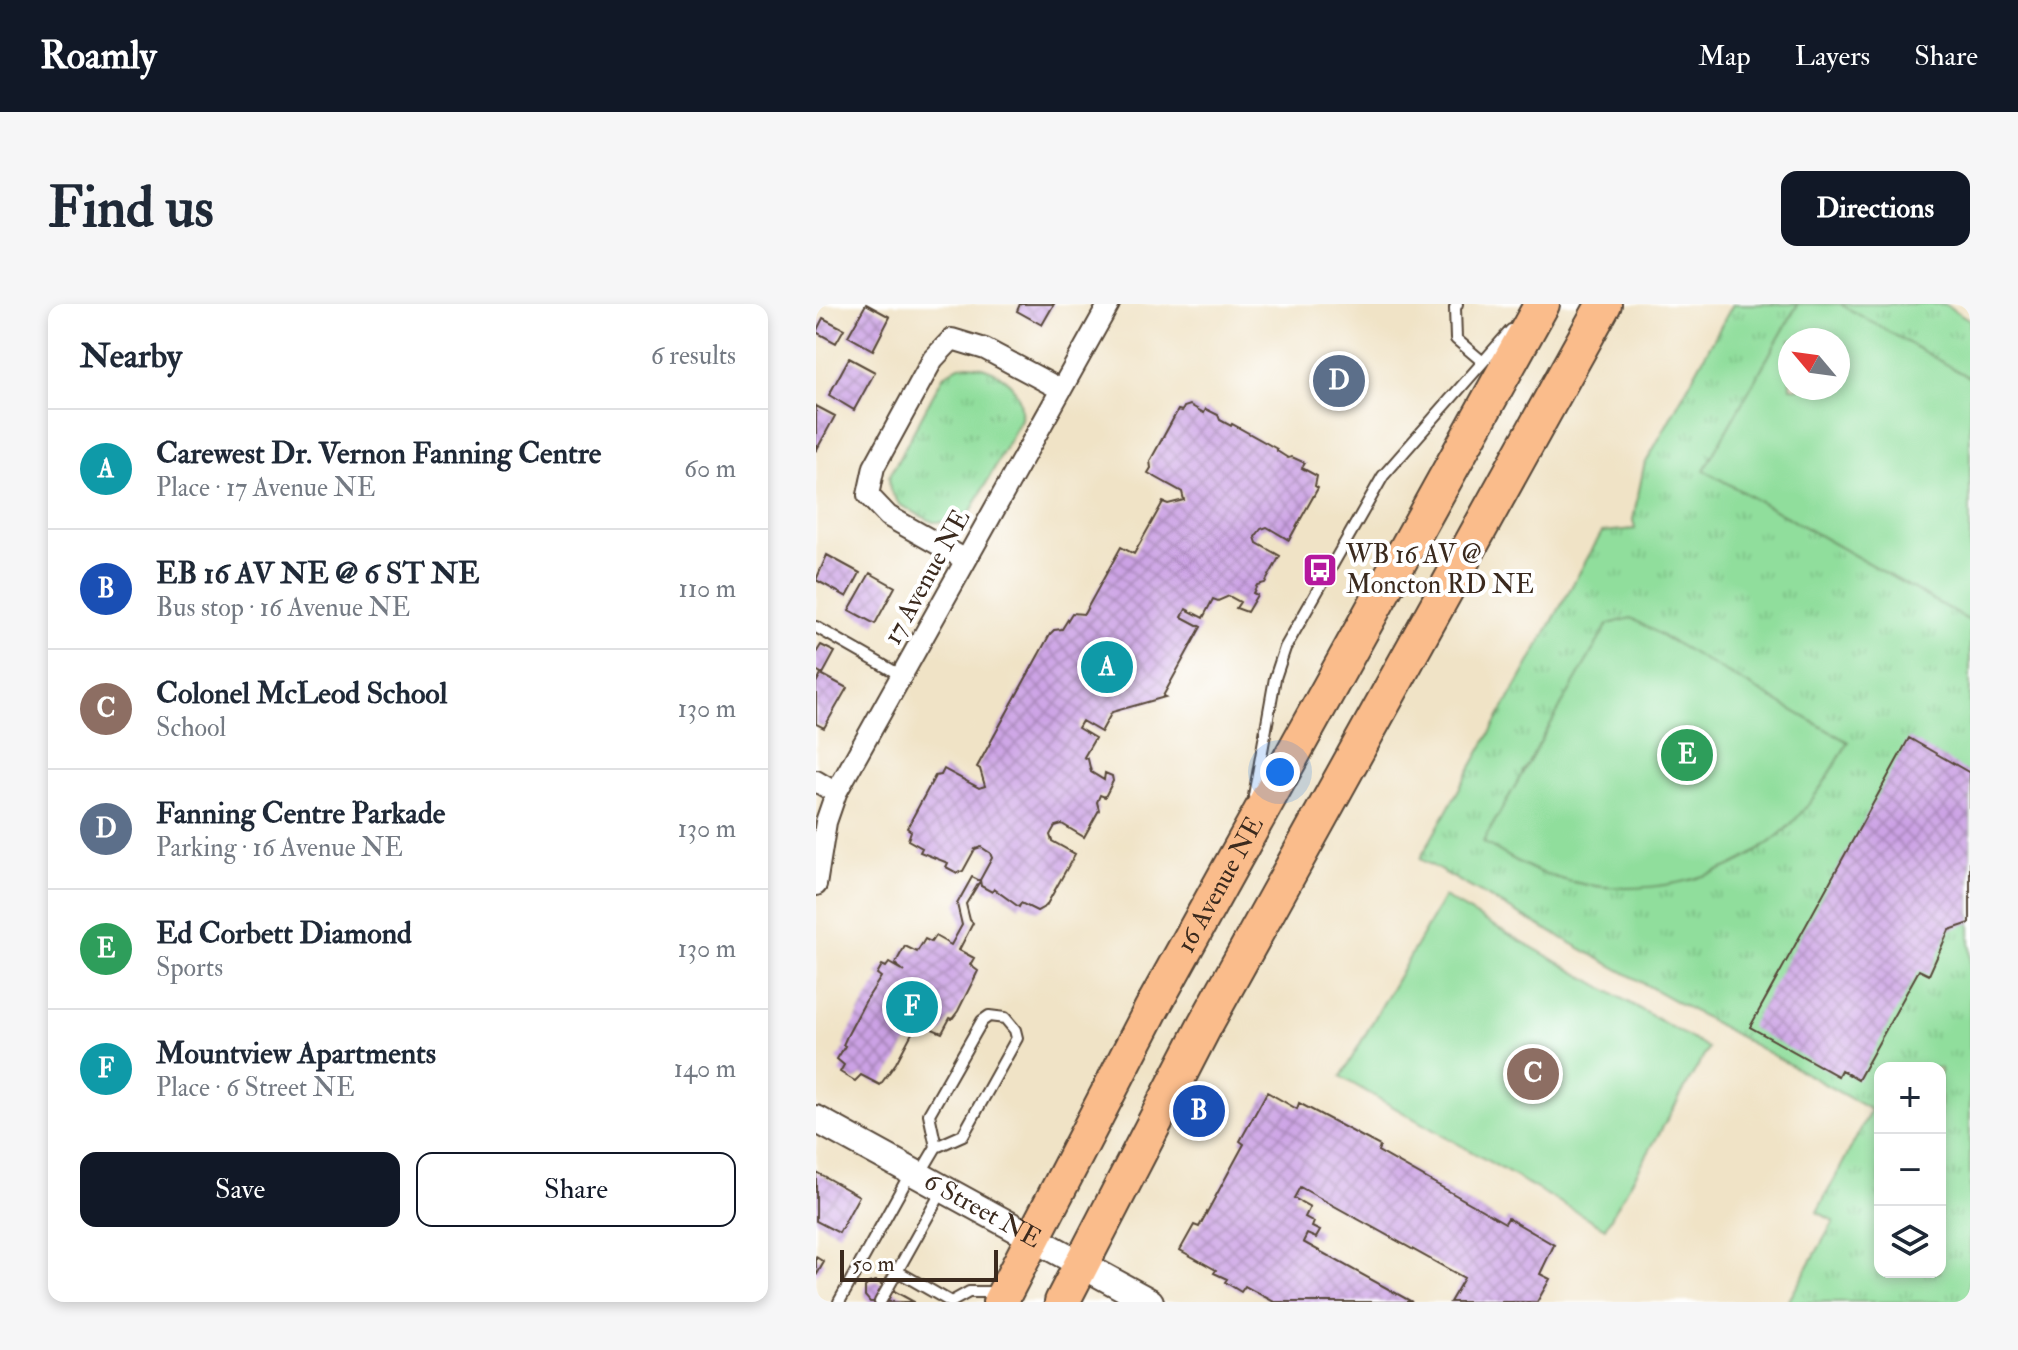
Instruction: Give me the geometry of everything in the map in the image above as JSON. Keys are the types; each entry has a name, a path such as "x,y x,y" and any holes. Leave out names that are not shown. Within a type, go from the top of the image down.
{"highway":[{"name":"16 Avenue NE","path":"1003,1297 1151,1010 1542,304"},
{"name":"16 Avenue NE","path":"1062,1302 1205,1025 1604,304"}],"street":[{"name":"17 Avenue NE","path":"816,885 826,822 836,793 1109,304"},
{"path":"966,560 888,516 868,495 874,467 933,359 952,339 985,349 1060,389"},
{"path":"816,781 836,793"},
{"name":"6 Street NE","path":"816,1119 1150,1302"}],"lane":[{"path":"1457,304 1456,339 1483,362"},
{"path":"1248,833 1275,678 1285,648 1383,476 1534,304"},
{"path":"816,627 902,676"},
{"path":"839,1302 915,1174 936,1147 963,1135 1017,1038 1015,1030 1005,1018 989,1016 982,1021 929,1114 936,1147"},
{"path":"880,1302 943,1189"},
{"path":"897,1271 951,1302 969,1292 1003,1297"}],"green space":[{"path":"1733,304 1944,304 1970,320 1970,1302 1788,1302 1834,1221 1817,1212 1871,1110 1420,859 1602,532 1635,529 1633,520 1644,466"},
{"path":"1798,304 1840,304 1970,378 1970,621 1704,470 1778,339 1778,400 1850,400 1850,328 1784,328"},
{"path":"959,366 990,370 1007,381 1018,398 1021,419 970,513 952,522 933,522 900,505 890,490 889,477 944,375"},
{"path":"1631,618 1848,742 1824,784 1793,822 1768,844 1740,861 1678,883 1645,887 1612,887 1548,875 1483,842 1608,624"},
{"path":"1444,897 1708,1048 1605,1228 1341,1077"}],"building":[{"path":"866,304 890,317 873,350 848,336"},
{"path":"1020,304 1054,304 1042,325 1017,311"},
{"path":"823,318 844,329 836,343 816,332"},
{"path":"849,358 875,372 854,410 829,395"},
{"path":"1190,405 1204,413 1206,409 1218,415 1220,420 1277,449 1288,458 1305,463 1302,468 1317,476 1315,486 1318,488 1289,540 1267,527 1255,537 1257,543 1280,556 1265,583 1257,585 1253,593 1257,595 1247,612 1236,608 1240,602 1229,596 1218,601 1213,599 1203,618 1186,609 1182,617 1201,627 1165,697 1112,712 1101,732 1082,721 1078,728 1095,738 1084,757 1088,759 1091,772 1104,780 1105,773 1112,776 1113,781 1105,797 1100,795 1097,802 1099,810 1084,837 1062,824 1055,826 1050,835 1052,841 1075,854 1046,906 1037,911 1021,903 1019,907 994,889 992,892 981,886 980,880 992,858 990,853 981,847 975,849 963,871 957,873 946,867 948,863 920,852 922,848 908,840 911,831 907,828 935,776 941,775 944,769 979,788 985,786 977,767 1050,634 1062,629 1072,613 1084,614 1121,547 1134,554 1163,502 1168,504 1184,500 1182,492 1148,473 1150,461 1178,410 1182,411"},
{"path":"816,406 835,416 816,451"},
{"path":"827,555 860,573 847,597 816,580"},
{"path":"870,573 895,587 875,624 849,610"},
{"path":"821,645 835,652 823,674 816,670 816,653"},
{"path":"821,674 847,688 824,728 816,724 816,683"},
{"path":"1909,738 1970,773 1970,923 1949,930 1929,975 1919,970 1858,1080 1841,1070 1838,1076 1750,1027"},
{"path":"972,877 980,881 966,904 973,923 959,950 974,958 970,965 978,971 958,1011 942,1033 920,1018 896,1063 880,1085 861,1075 855,1081 840,1072 844,1065 837,1059 881,977 877,974 882,965 886,967 889,963 905,972 895,964 905,946 917,952 925,939 931,942 935,936 951,945 962,925 957,904"},
{"path":"1267,1092 1297,1109 1299,1103 1380,1146 1378,1151 1505,1223 1508,1218 1554,1245 1540,1274 1550,1279 1537,1302 1450,1302 1464,1278 1300,1187 1294,1198 1310,1207 1305,1217 1314,1222 1312,1227 1320,1231 1316,1238 1307,1234 1303,1242 1412,1302 1274,1302 1245,1286 1241,1292 1225,1282 1227,1279 1214,1273 1216,1270 1180,1250 1194,1225 1199,1227 1244,1144 1240,1141"},
{"path":"816,1172 859,1196 839,1233 816,1221"},
{"path":"816,1257 824,1262 816,1276"},
{"path":"876,1281 914,1302 870,1302 865,1296 865,1287"}],"place":[{"name":"Fanning Centre Parkade","path":"1339,381"},
{"name":"WB 16 AV @ Moncton RD NE","path":"1320,570"},
{"name":"Carewest Dr. Vernon Fanning Centre","path":"1107,667"},
{"name":"Ed Corbett Diamond","path":"1687,755"},
{"name":"Mountview Apartments","path":"912,1007"},
{"name":"Colonel McLeod School","path":"1533,1074"},
{"name":"EB 16 AV NE @ 6 ST NE","path":"1199,1111"}]}
